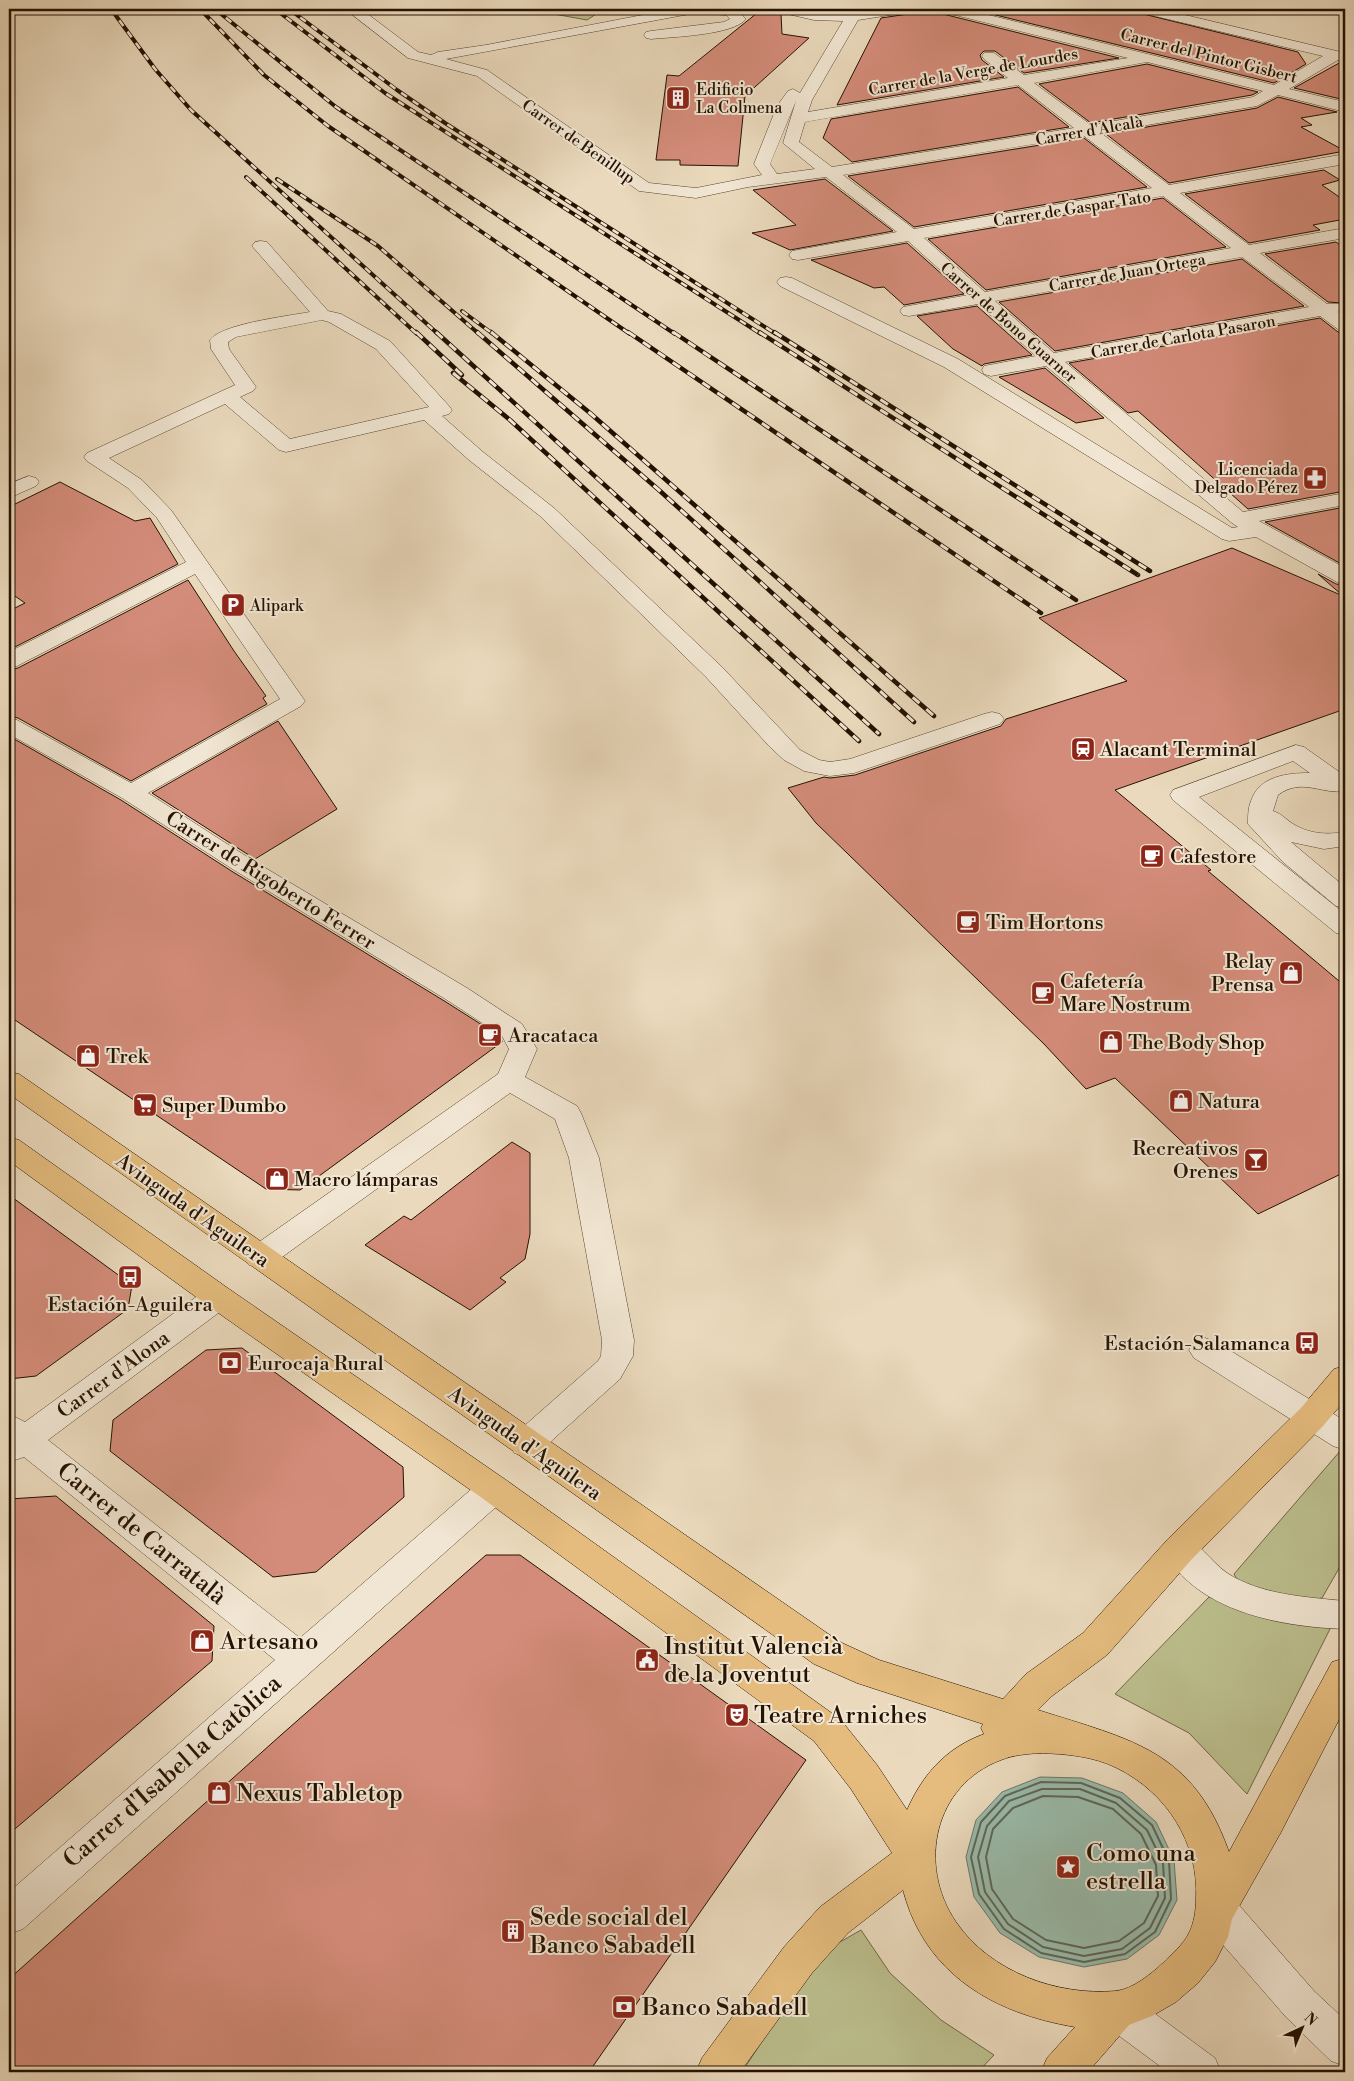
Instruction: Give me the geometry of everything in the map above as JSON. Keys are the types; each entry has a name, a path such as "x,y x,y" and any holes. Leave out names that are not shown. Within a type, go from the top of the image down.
{"main road":[{"name":"Avinguda d'Aguilera","path":"9,1082 827,1653 870,1672 1074,1738"},
{"path":"9,1147 218,1297 494,1489 827,1730 864,1777 916,1856"},
{"path":"1345,1378 1312,1417 1180,1549 1095,1644 1039,1685 972,1756 953,1770 936,1791 923,1814 917,1833 916,1856 921,1892 936,1927 961,1958 1002,1988 1031,2000 1066,2008 1117,2010 1143,2000 1167,1986 1191,1964 1207,1938 1217,1908 1267,1822 1345,1673"},
{"path":"972,1756 995,1745 1019,1738 1074,1738 1105,1746 1134,1758 1160,1776 1182,1798 1199,1823 1212,1851 1216,1878 1217,1908"},
{"path":"716,2072 798,1960 834,1920 916,1856"},
{"path":"1061,2072 1117,2010"}],"street":[{"path":"352,9 413,55 422,58 491,62 695,9 733,10 738,19 728,26 638,37"},
{"path":"784,9 808,15 830,17 853,17 903,9"},
{"name":"Carrer del Pintor Gisbert","path":"948,9 1345,107"},
{"path":"1143,9 1341,56"},
{"path":"773,179 762,164 764,155 785,106 813,62 831,24 830,17"},
{"name":"Carrer de Bono Guarner","path":"853,17 804,100 791,142 911,234 1051,360 1238,519 1345,577"},
{"path":"989,56 1345,326"},
{"name":"Carrer d'Alcalà","path":"830,172 1086,131 1257,101 1341,56"},
{"path":"422,58 491,62"},
{"name":"Carrer de la Verge de Lourdes","path":"799,118 1022,82 1152,58"},
{"name":"Carrer de Benillup","path":"491,62 645,188 696,193 773,179 830,172"},
{"name":"Carrer de Gaspar Tato","path":"798,255 911,234 1166,192 1345,159"},
{"name":"Carrer de Juan Ortega","path":"909,311 1345,232"},
{"path":"261,246 322,315"},
{"path":"786,282 952,363 1229,535 1259,530"},
{"name":"Carrer de Carlota Pasaron","path":"991,370 1345,306"},
{"path":"131,793 293,701 197,565 164,514 135,484 94,457 246,387 220,349 219,340 230,333 322,315 335,318 383,345 442,410 286,446 227,396"},
{"path":"428,413 476,456 547,512 714,672 777,741 792,754 812,766 830,769 854,766 992,719"},
{"path":"9,492 29,482"},
{"path":"1238,519 1345,499"},
{"path":"9,661 197,565"},
{"name":"Carrer de Rigoberto Ferrer","path":"9,725 131,793 243,865 457,994 512,1030 523,1049 508,1080"},
{"path":"1344,786 1296,752 1182,795 1345,927"},
{"path":"1344,786 1324,780 1304,779 1280,783 1269,791 1263,800 1260,824 1292,856 1345,900"},
{"path":"1263,806 1268,817 1278,827 1298,836 1334,840 1345,858"},
{"path":"260,1257 508,1080 567,1113 584,1158 618,1340 618,1356 608,1370 526,1444"},
{"name":"Carrer d'Alona","path":"14,1439 218,1297"},
{"path":"1205,1350 1345,1437"},
{"name":"Carrer de Carratalà","path":"14,1439 300,1659"},
{"name":"Carrer d'Isabel la Catòlica","path":"9,1916 494,1489"},
{"path":"1180,1549 1214,1582 1252,1600 1323,1614 1345,1615"},
{"path":"1217,1908 1300,2004 1345,2047"},
{"path":"1117,2010 1201,2072"}],"green space":[{"path":"526,9 604,9 587,20"},
{"path":"1341,1450 1345,1454 1345,1558 1322,1598 1303,1601 1239,1583 1234,1574"},
{"path":"1209,1597 1260,1612 1331,1627 1247,1794 1189,1733 1115,1694"},
{"path":"861,1930 890,1973 941,2020 994,2055 978,2072 742,2072 819,1954"}],"water":[{"path":"1040,1777 1082,1778 1123,1793 1156,1822 1174,1860 1177,1900 1159,1935 1127,1959 1084,1967 1039,1957 1000,1933 974,1897 966,1857 976,1820 1002,1792"}],"building":[{"name":"Edificio La Colmena","path":"762,9 775,9 781,14 782,34 809,38 745,96 738,166 680,165 680,160 656,160 667,75 679,76"},
{"path":"912,9 939,9 943,14 1119,58 1024,73 995,51 984,51 980,55 982,60 1004,77 837,105 881,18 908,14"},
{"path":"971,9 1123,9 1298,52 1306,64 1274,83"},
{"path":"1341,62 1345,63 1345,100 1294,88"},
{"path":"1147,64 1258,92 1252,95 1091,123 1039,84"},
{"path":"1018,87 1069,127 852,162 823,138 831,119"},
{"path":"1278,97 1337,112 1301,118 1312,125 1301,127 1345,151 1169,183 1106,134 1257,108"},
{"path":"1084,138 1147,187 914,227 848,176"},
{"path":"1324,170 1340,180 1322,185 1345,201 1345,219 1313,225 1320,230 1249,243 1185,194"},
{"path":"825,179 893,231 790,250 752,233 796,225 753,190"},
{"path":"1163,198 1226,247 986,290 928,239"},
{"path":"1336,242 1345,249 1345,308 1342,303 1328,302 1265,254"},
{"path":"907,243 964,294 904,305 884,287 874,288 811,260"},
{"path":"1242,259 1304,306 1055,351 999,302"},
{"path":"977,306 1032,355 984,364 982,366 953,349 917,316"},
{"path":"1320,318 1338,332 1345,333 1345,491 1248,509 1138,411 1128,413 1069,363"},
{"path":"1045,368 1104,418 1076,423 999,377"},
{"path":"60,482 135,521 150,518 178,564 9,650 9,611 25,603 9,592 9,507"},
{"path":"1345,507 1345,566 1265,522"},
{"path":"1232,548 1343,596 1318,574 1336,584 1345,585 1345,709 1115,790 1345,986 1345,1172 1258,1214 1115,1078 1086,1089 1044,1044 816,823 788,788 824,777 855,775 1001,726 1006,719 1127,681 1039,618"},
{"path":"188,580 266,696 263,698 267,704 131,781 18,718 9,716 9,670 18,668"},
{"path":"278,721 337,809 255,859 152,793"},
{"path":"9,736 121,800 233,872 446,1002 501,1037 502,1042 300,1190 266,1189 9,1016"},
{"path":"512,1142 530,1153 530,1234 525,1259 500,1278 506,1282 470,1310 365,1245 404,1216 411,1220"},
{"path":"9,1195 132,1285 128,1309 36,1376 9,1379"},
{"path":"242,1348 403,1467 404,1497 316,1572 273,1577 110,1451 113,1420 206,1350"},
{"path":"56,1496 214,1626 212,1661 9,1834 9,1499"},
{"path":"486,1555 520,1555 806,1760 589,2072 9,2072 9,1979 281,1735"}],"railway":[{"path":"111,9 155,69 191,110 438,334"},
{"path":"200,9 264,75 328,126 630,334"},
{"path":"215,9 336,107 675,334"},
{"path":"275,9 385,93 761,334"},
{"path":"289,9 397,90 445,123 776,334"},
{"path":"246,177 417,334"},
{"path":"277,179 378,246 479,334"},
{"path":"462,311 493,334"},
{"path":"416,332 462,375"},
{"path":"436,332 879,734"},
{"path":"477,332 660,491 914,722"},
{"path":"491,332 590,413 934,716"},
{"path":"628,332 1041,613"},
{"path":"673,332 1076,600"},
{"path":"759,332 1138,575"},
{"path":"774,332 1150,571"},
{"path":"453,373 510,420 859,741"}],"place":[{"name":"Edificio La Colmena","path":"678,98"},
{"name":"Licenciada Delgado Pérez","path":"1315,478"},
{"name":"Alipark","path":"233,605"},
{"name":"Alacant Terminal","path":"1083,749"},
{"name":"Cafestore","path":"1152,856"},
{"name":"Tim Hortons","path":"968,922"},
{"name":"Relay Prensa","path":"1291,973"},
{"name":"Cafetería Mare Nostrum","path":"1043,993"},
{"name":"Aracataca","path":"490,1035"},
{"name":"The Body Shop","path":"1111,1042"},
{"name":"Trek","path":"88,1056"},
{"name":"Natura","path":"1181,1101"},
{"name":"Super Dumbo","path":"145,1105"},
{"name":"Recreativos Orenes","path":"1256,1160"},
{"name":"Macro lámparas","path":"277,1179"},
{"name":"Estación-Aguilera","path":"130,1277"},
{"name":"Estación-Salamanca","path":"1307,1343"},
{"name":"Eurocaja Rural","path":"230,1363"},
{"name":"Artesano","path":"202,1641"},
{"name":"Institut Valencià de la Joventut","path":"647,1660"},
{"name":"Teatre Arniches","path":"737,1715"},
{"name":"Nexus Tabletop","path":"219,1793"},
{"name":"Como una estrella","path":"1068,1867"},
{"name":"Sede social del Banco Sabadell","path":"513,1931"},
{"name":"Banco Sabadell","path":"624,2007"}]}
